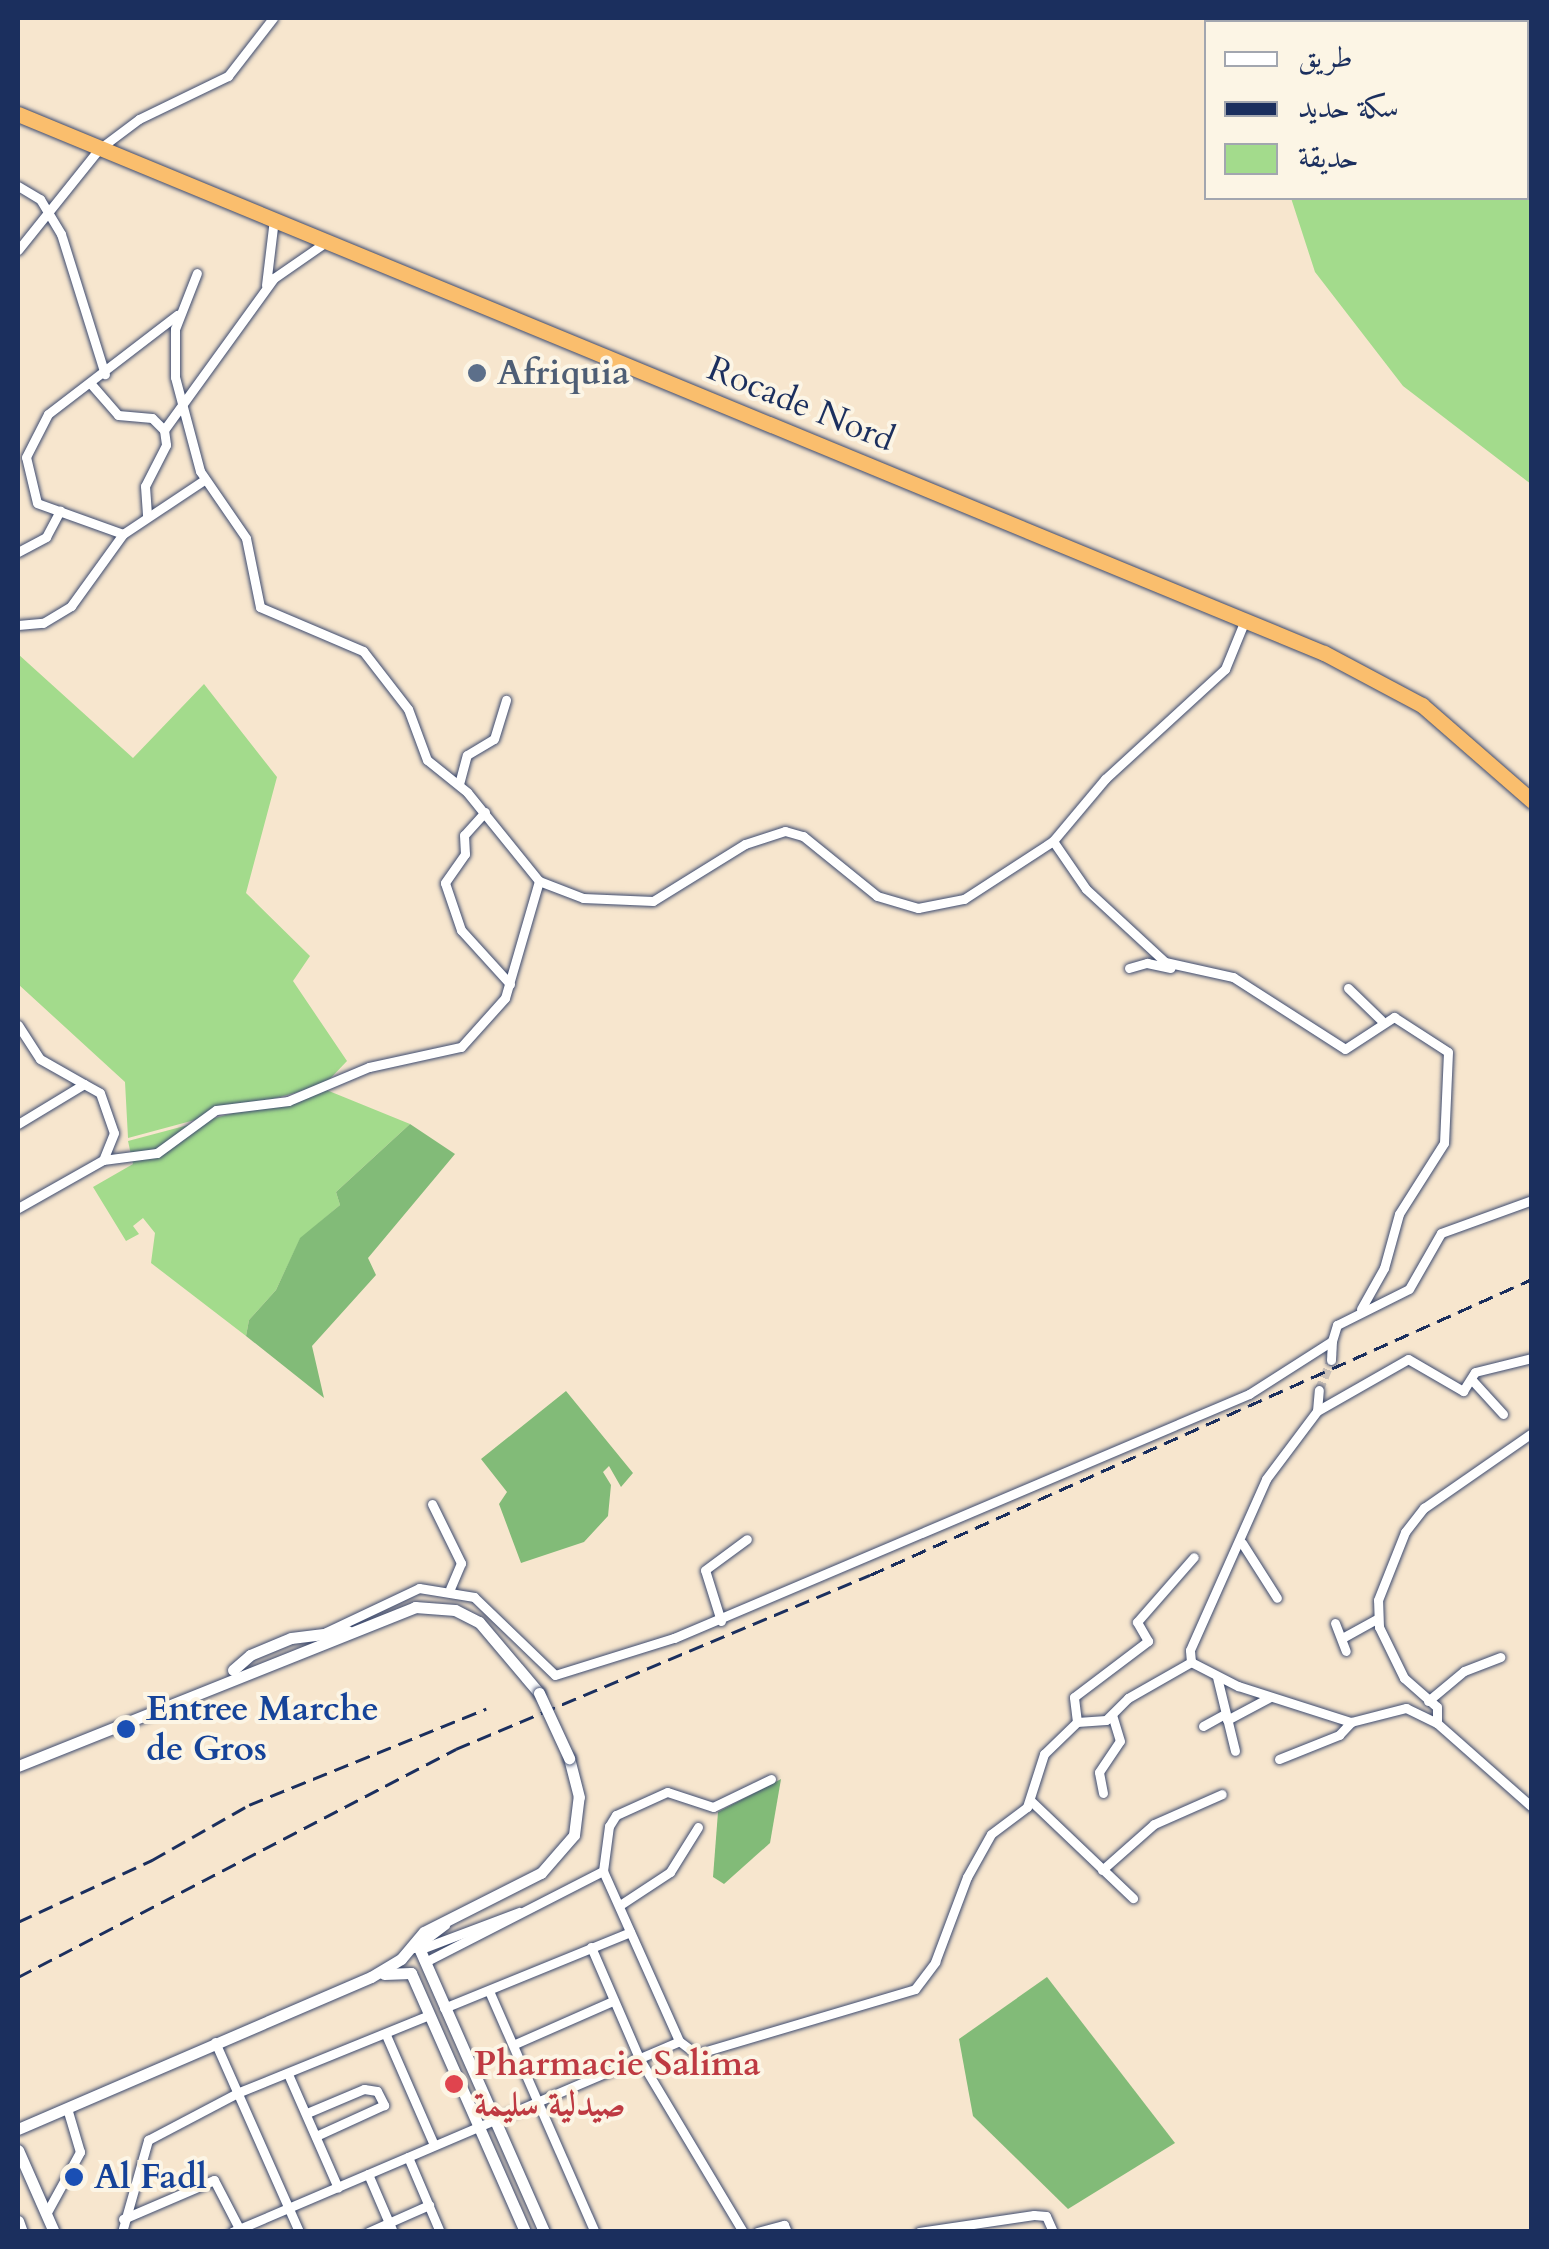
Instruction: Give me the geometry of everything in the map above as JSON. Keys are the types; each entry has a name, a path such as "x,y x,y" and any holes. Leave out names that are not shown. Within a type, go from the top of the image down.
{"highway":[{"name":"Rocade Nord","path":"18,114 1246,618 1422,705 1532,802"}],"street":[{"path":"18,250 99,149 139,119 228,76 272,18"},
{"path":"18,186 49,210 105,374"},
{"path":"266,288 274,219"},
{"path":"148,516 145,486 164,449 164,430 182,412 266,288 292,260 328,242"},
{"path":"197,274 180,314 173,360 182,412 204,480 242,528 260,607 363,651 408,710 427,760 459,784 485,812 538,881 583,898 653,901 745,844 784,831 803,836 876,896 918,908 944,906 993,885 1053,841 1104,779 1224,669 1246,618"},
{"path":"123,534 32,497 26,457 48,414 180,314"},
{"path":"91,384 118,415 152,418 164,430"},
{"path":"18,626 43,624 71,606 123,534 204,480"},
{"path":"18,552 46,537 60,511"},
{"path":"459,784 467,755 494,739 506,700"},
{"path":"485,812 464,835 466,854 444,883 461,930 510,984"},
{"path":"1053,841 1086,889 1178,968"},
{"path":"18,1208 104,1160 157,1154 216,1110 288,1101 369,1067 461,1047 495,1012 510,984 538,881"},
{"path":"1129,968 1147,963 1233,977 1344,1049 1365,1041 1381,1020 1394,1017 1448,1052 1451,1098 1444,1143 1399,1214 1384,1268 1361,1311"},
{"path":"1348,988 1381,1020"},
{"path":"20,1032 40,1059 100,1093 114,1133 104,1160"},
{"path":"18,1124 84,1084"},
{"path":"1331,1360 1337,1325 1410,1289 1440,1234 1532,1200"},
{"path":"299,1652 356,1612 419,1588 450,1589 483,1603 555,1674 721,1621 1250,1394 1332,1341"},
{"path":"1190,1662 1190,1650 1242,1543 1242,1528 1266,1479 1317,1411 1408,1359 1463,1391 1490,1365 1504,1370 1532,1358"},
{"path":"1472,1380 1504,1414"},
{"path":"1317,1411 1319,1390"},
{"path":"1344,1636 1376,1619 1412,1521 1532,1434"},
{"path":"432,1504 461,1563 450,1589"},
{"path":"721,1621 705,1570 746,1538"},
{"path":"1242,1543 1277,1598"},
{"path":"1077,1722 1074,1697 1148,1641 1137,1622 1194,1557"},
{"path":"18,1766 246,1667 264,1667 415,1607 455,1610 512,1654 539,1693 569,1758 577,1816 562,1854 531,1880 416,1937 406,1963 525,2232"},
{"path":"1376,1619 1404,1678 1440,1711 1437,1723"},
{"path":"1335,1623 1344,1636 1346,1651"},
{"path":"246,1667 256,1654 326,1632 351,1631"},
{"path":"256,1654 264,1667"},
{"path":"1423,1714 1429,1698 1464,1670 1500,1656"},
{"path":"1190,1662 1270,1697 1351,1722"},
{"path":"771,1779 713,1807 672,1790 616,1815 603,1871 678,2041 696,2054 711,2054 915,1989 936,1962 967,1877 991,1834 1030,1800 1044,1754 1077,1722 1112,1716 1128,1698 1190,1662"},
{"path":"1216,1676 1235,1751"},
{"path":"1203,1726 1270,1697"},
{"path":"1279,1759 1339,1734 1351,1722 1406,1708 1437,1723 1532,1806"},
{"path":"1103,1793 1099,1772 1120,1741 1112,1716"},
{"path":"1102,1870 1154,1824 1222,1794"},
{"path":"1030,1800 1133,1898"},
{"path":"620,1904 670,1872 698,1827"},
{"path":"406,1963 426,1964 603,1871"},
{"path":"420,1949 521,1912"},
{"path":"18,2129 406,1963 444,1924"},
{"path":"444,2008 630,1932"},
{"path":"591,1947 639,2058 744,2232"},
{"path":"420,1949 544,2232"},
{"path":"490,1990 595,2232"},
{"path":"515,2044 613,2001"},
{"path":"122,2232 148,2140 237,2093 429,2015"},
{"path":"386,2035 434,2145"},
{"path":"123,2219 214,2180 238,2230 678,2041"},
{"path":"216,2042 298,2232"},
{"path":"288,2074 338,2188"},
{"path":"307,2114 364,2089 377,2090 384,2105 316,2136"},
{"path":"46,2214 80,2152 67,2108"},
{"path":"18,2150 54,2232"},
{"path":"408,2157 440,2232"},
{"path":"368,2174 391,2227"},
{"path":"368,2232 391,2227 429,2205"},
{"path":"919,2232 1034,2215 1046,2216 1053,2232"},
{"path":"18,2221 22,2232"},
{"path":"757,2232 786,2228"}],"green space":[{"path":"1228,18 1531,18 1531,484 1403,386 1315,272 1292,200 1529,200 1529,20"},
{"path":"18,654 133,758 204,684 277,777 246,893 310,956 293,981 347,1061 324,1085 128,1138 125,1082 18,984"},
{"path":"324,1089 410,1124 336,1192 340,1205 300,1239 276,1290 249,1320 246,1336 151,1263 155,1233 143,1218 133,1226 139,1234 126,1241 93,1187 133,1164 128,1141"},
{"path":"410,1124 455,1154 368,1258 376,1275 312,1346 324,1398 246,1336 249,1320 276,1290 300,1238 340,1205 336,1192"},
{"path":"566,1391 633,1473 621,1487 609,1466 603,1472 611,1485 608,1516 584,1542 521,1563 499,1504 507,1492 481,1459"},
{"path":"781,1779 770,1843 724,1884 713,1877 718,1812"},
{"path":"1047,1977 1175,2143 1068,2209 973,2116 959,2039"}],"tunnel":[{"path":"1319,1390 1331,1360"}],"railway":[{"path":"18,1977 456,1749 870,1575 1532,1279"},
{"path":"18,1922 152,1860 249,1805 486,1709"}],"place":[{"name":"Afriquia","path":"477,373"},
{"name":"Entree Marche de Gros","path":"126,1729"},
{"name":"Pharmacie Salima صيدلية سليمة","path":"454,2084"},
{"name":"Al Fadl","path":"74,2177"}]}
